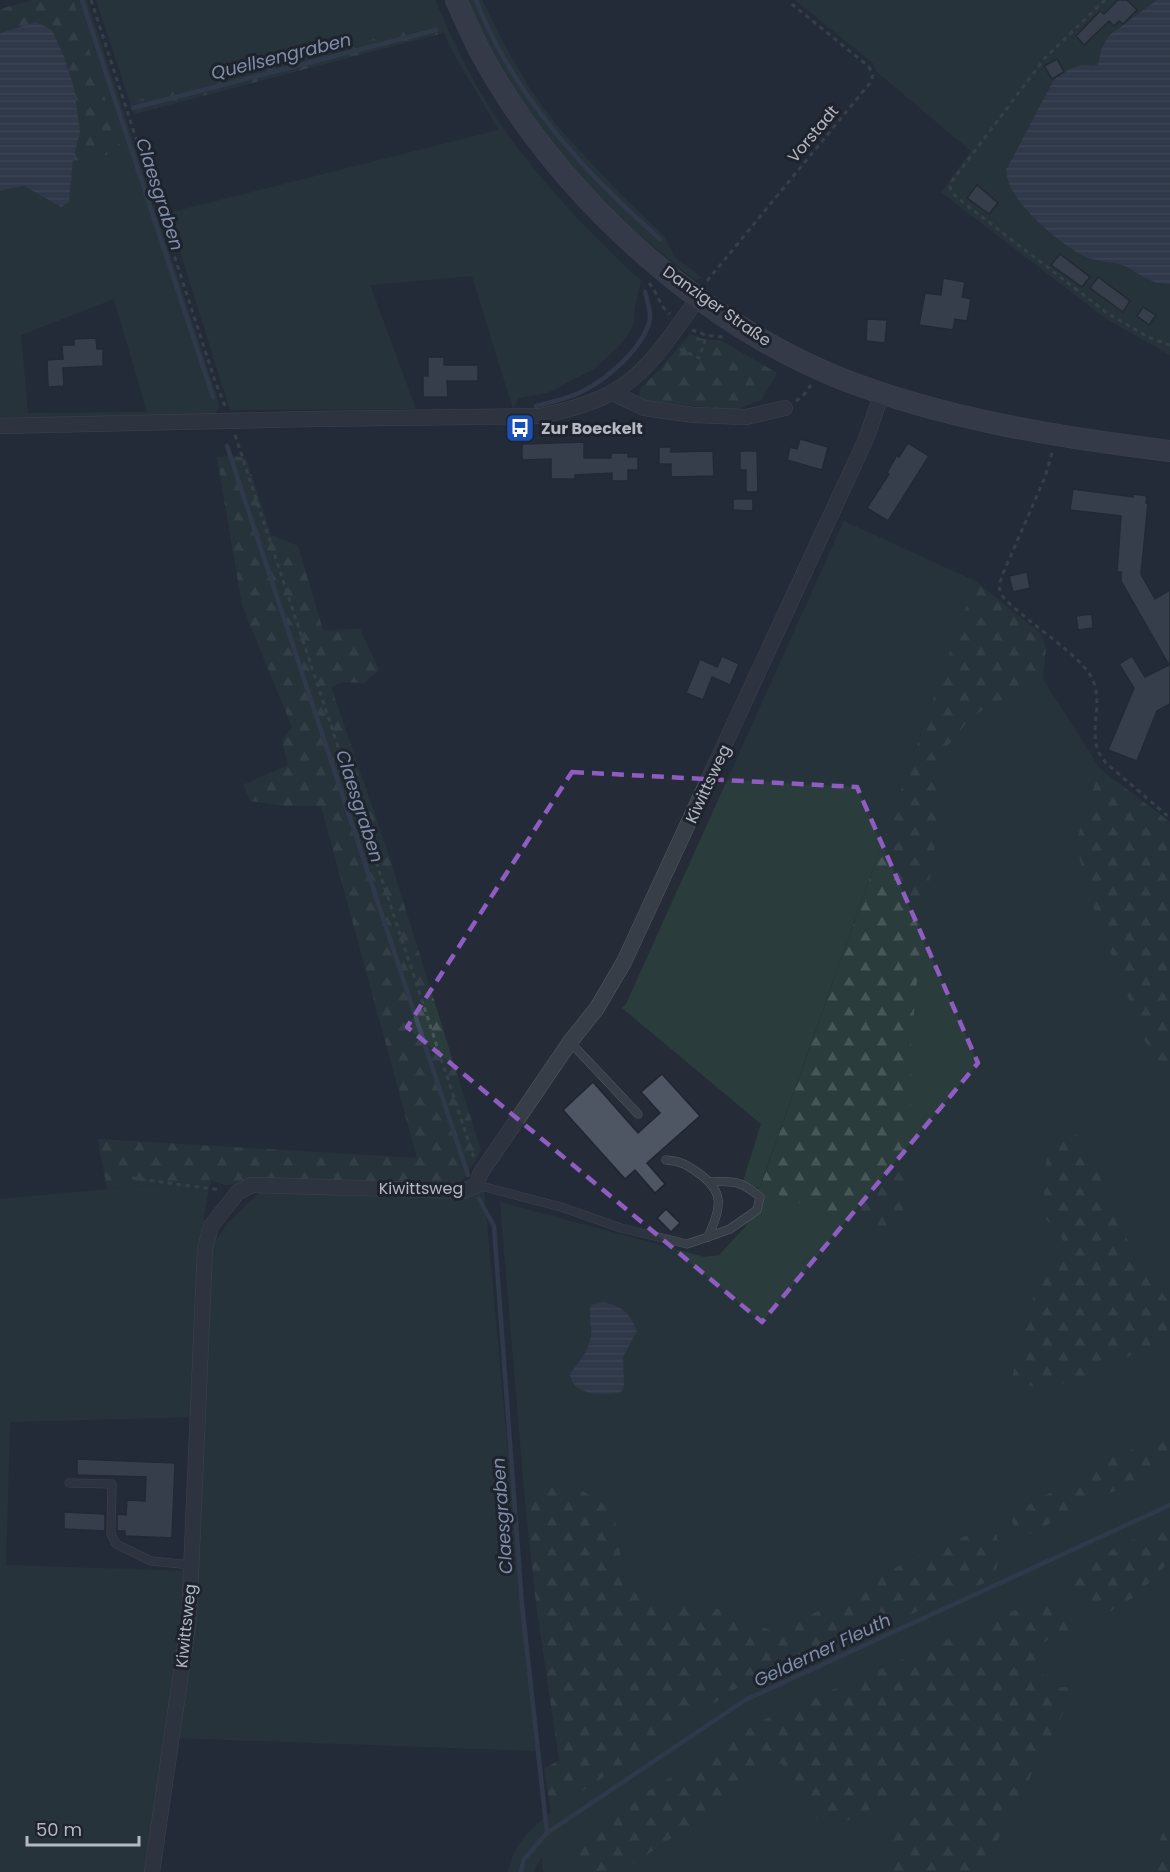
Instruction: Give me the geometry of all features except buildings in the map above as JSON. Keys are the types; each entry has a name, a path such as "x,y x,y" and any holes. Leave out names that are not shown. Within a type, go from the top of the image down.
{"street":[{"name":"Danziger Straße","path":"456,0 483,57 532,134 560,169 628,238 699,297 740,325 778,348 842,379 882,393 1020,429 1170,451"},
{"path":"0,426 524,418 575,409 613,393 640,371 699,297"},
{"path":"613,393 644,408 694,415 746,417 785,408"},
{"name":"Kiwittsweg","path":"152,1872 189,1618 205,1249 211,1226 238,1192 252,1185 464,1191 478,1179 570,1042 597,1008 629,952 866,439 882,393"}],"lane":[{"path":"570,1042 638,1114"},
{"path":"666,1160 679,1161 711,1182 718,1195 717,1217 708,1237"},
{"path":"478,1179 621,1228 687,1244 730,1229 757,1210 760,1197 748,1186 729,1180 711,1182"},
{"path":"69,1483 112,1484 111,1534 116,1544 152,1561 191,1565"}],"path":[{"path":"91,0 478,1179"},
{"name":"Vorstadt","path":"699,297 711,276 870,83 873,76 868,66 789,0"},
{"path":"1105,0 1046,58 952,181 950,188 952,193 969,207 1107,313 1148,337 1170,345"},
{"path":"680,349 699,357 707,335"},
{"path":"785,408 803,396 811,385"},
{"path":"1052,453 1045,477 1002,576 999,585 1001,594 1087,670 1097,693 1098,752 1106,763 1170,818"},
{"path":"132,1178 238,1192"}],"highlighted area":[{"path":"572,772 857,787 978,1063 762,1322 407,1027"}],"green space":[{"path":"33,0 73,0 122,151 73,163 74,88 65,59 52,30 36,22 0,33 0,9"},
{"path":"73,0 87,0 219,406 215,414 0,420 0,191 24,186 61,207 73,163 122,151","holes":["114,299 147,412 28,413 21,335"]},
{"path":"96,0 435,0 472,77 514,143 565,205 641,281 633,326 621,344 594,369 547,393 519,398 513,409 472,276 370,285 416,409 230,410 168,213 499,130 451,49 439,22 130,102"},
{"path":"464,0 482,0 530,89 557,126 616,190 664,236 675,257 702,278 695,280 635,231 573,170 516,98"},
{"path":"795,0 1157,0 1108,36 1101,50 1098,64 1075,67 1053,81 1006,170 1008,181 1025,206 1062,242 1088,258 1125,267 1162,285 1170,284 1170,355 1105,318 941,192 971,151 877,72 873,63"},
{"path":"439,22 443,33 134,114 130,102"},
{"path":"690,334 706,340 720,340 777,373 761,400 734,410 640,402 641,388"},
{"path":"217,457 246,458 271,535 298,546 323,630 360,629 379,670 364,683 343,682 331,687 388,853 481,1151 462,1181 435,1188 318,1182 225,1185 211,1180 107,1189 98,1139 417,1158 321,806 283,806 251,801 243,785 288,765 282,741 292,727 242,605"},
{"path":"844,521 975,581 760,1187 951,705 1043,679 1100,769 1123,909 1170,1011 1170,1872 941,1872 980,1659 575,1857 587,1872 543,1872 542,1858 535,1872 508,1872 524,1838 551,1812 740,1686 955,1595 614,1725 525,1501 500,1202 705,1257 719,1255 746,1226 759,1188 743,1181 761,1124 622,1008 626,1004"},
{"path":"975,581 1040,633 1046,648 1043,679 1000,705 989,705 969,720 948,745 938,770 941,801 920,946 911,1044 910,1158 903,1219 895,1226 881,1228 858,1224 760,1188"},
{"path":"1100,769 1170,822 1170,1080 1145,1041 1088,894 1076,843"},
{"path":"1068,1133 1078,1135 1088,1150 1135,1257 1151,1274 1153,1281 1170,1303 1170,1337 1157,1347 1137,1352 1093,1373 1056,1385 1039,1387 1024,1384 1013,1376 1042,1267 1063,1256 1060,1234 1045,1219 1044,1183 1047,1158 1051,1147"},
{"path":"211,1180 204,1214 195,1417 10,1422 6,1565 190,1571 149,1872 0,1872 0,1199"},
{"path":"265,1187 427,1194 484,1190 535,1751 175,1738 211,1247 228,1223"},
{"path":"1170,1436 1170,1463 1019,1539 1010,1515 1118,1455"},
{"path":"547,1479 573,1485 601,1502 614,1514 622,1565 635,1587 673,1607 702,1607 732,1611 777,1634 917,1556 993,1525 998,1540 999,1559 992,1580 740,1686 551,1812 544,1769 559,1760 536,1603 525,1501 537,1483"},
{"path":"1170,1522 1170,1561 1137,1595 1111,1611 1093,1607 1062,1574"},
{"path":"1032,1603 1061,1609 1080,1621 1080,1635 1076,1642 1052,1637 1040,1645 1036,1663 1045,1678 1058,1687 1068,1687 1071,1698 981,1872 885,1872 890,1839 909,1803 902,1795 894,1792 873,1805 863,1817 827,1826 812,1815 804,1793 781,1763 760,1774 721,1805 621,1872 587,1872 575,1857 580,1844 592,1829 608,1816 761,1721"},
{"path":"781,1763 804,1793 812,1815 827,1826 863,1817 873,1805 894,1792 902,1795 909,1803 890,1839 885,1872 621,1872 721,1805 760,1774"},
{"path":"1170,1819 1170,1872 1144,1872"}],"water":[{"path":"1157,0 1170,0 1170,284 1151,281 1119,264 1089,258 1061,242 1024,207 1008,182 1006,170 1053,81 1075,67 1098,64 1101,50 1108,36"},
{"path":"36,22 52,30 65,59 74,88 80,132 73,159 69,202 61,207 24,186 0,191 0,33"},
{"path":"603,1302 624,1311 637,1331 623,1357 624,1386 621,1392 598,1394 583,1391 577,1387 572,1382 570,1374 589,1346 591,1305"}],"waterway":[{"name":"Claesgraben","path":"82,0 213,397"},
{"path":"476,0 491,35 510,68 554,130 605,187 660,239"},
{"name":"Quellsengraben","path":"133,108 436,30"},
{"path":"536,406 565,398 591,387 623,362 640,341 650,319 645,292"},
{"name":"Claesgraben","path":"227,446 468,1175"},
{"name":"Claesgraben","path":"479,1199 494,1226 522,1605 547,1833"},
{"name":"Gelderner Fleuth","path":"521,1872 524,1859 547,1833 745,1700 1170,1505"}],"place":[{"name":"Zur Boeckelt","path":"520,428"}]}
